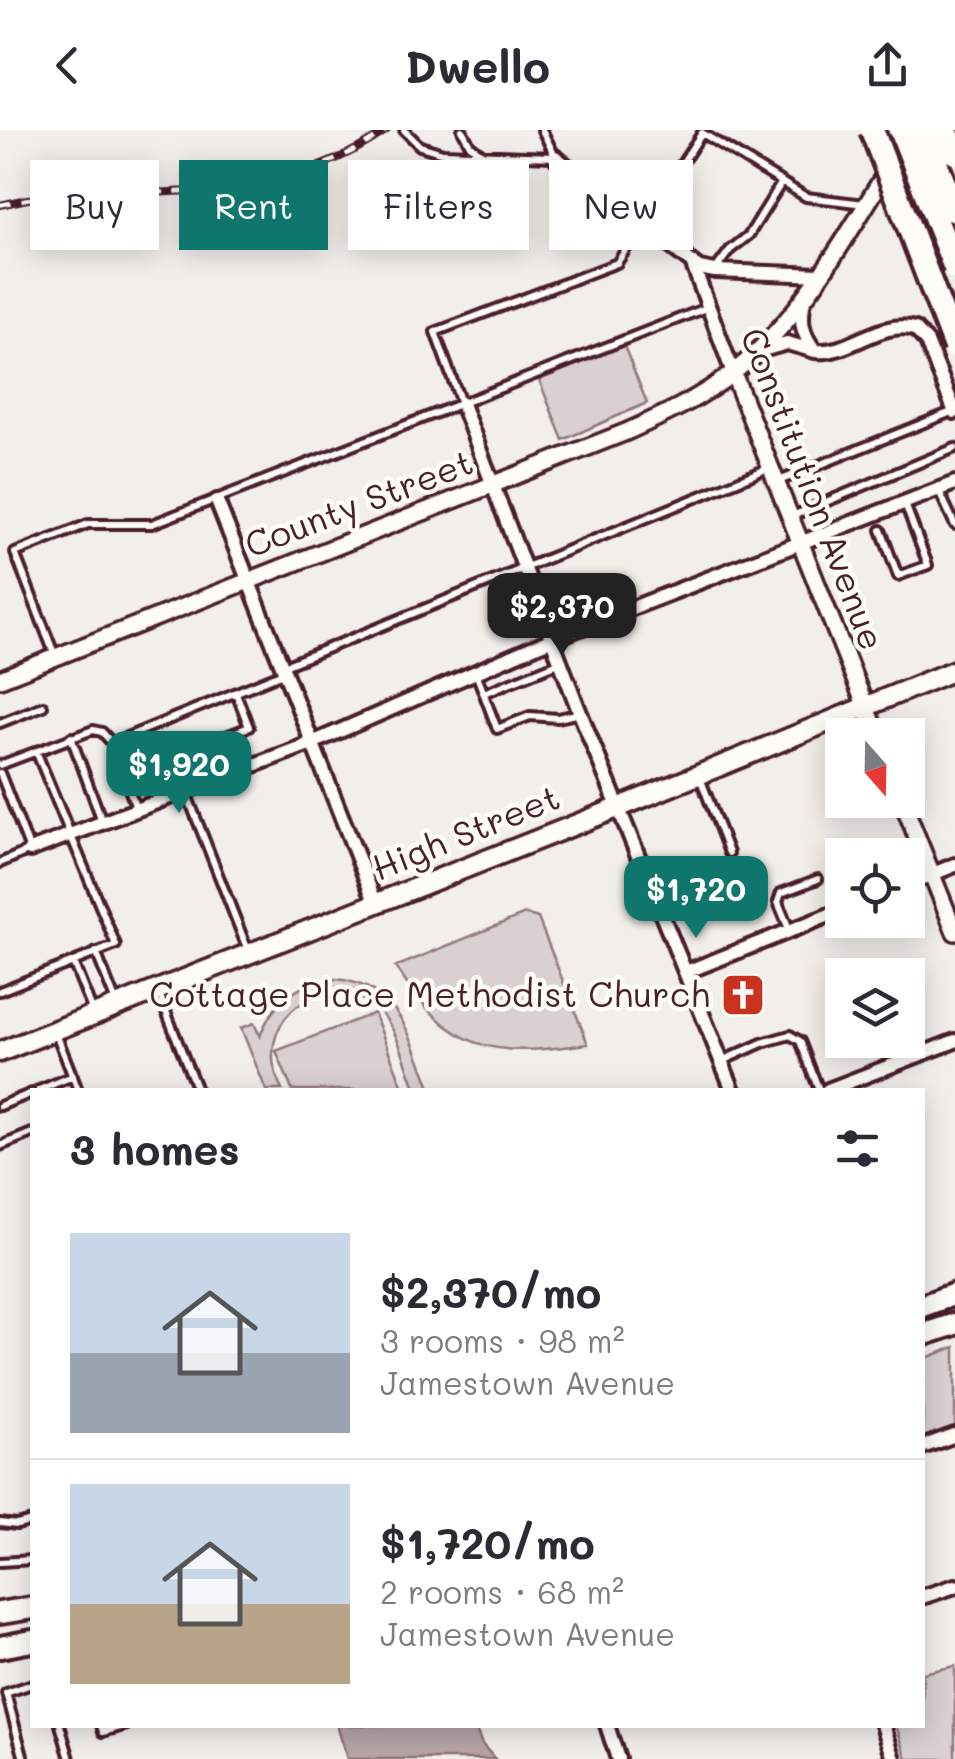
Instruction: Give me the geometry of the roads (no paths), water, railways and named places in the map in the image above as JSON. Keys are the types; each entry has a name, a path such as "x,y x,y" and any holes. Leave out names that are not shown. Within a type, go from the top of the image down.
{"highway":[{"path":"872,130 955,347"},
{"path":"948,130 955,153"},
{"path":"912,131 955,211"},
{"path":"912,131 955,268"}],"main road":[{"name":"High Street","path":"0,1052 955,670"},
{"path":"925,1305 955,1294"},
{"path":"925,1334 955,1324"},
{"path":"0,1613 30,1608"},
{"path":"0,1647 30,1641"}],"street":[{"path":"912,131 948,130"},
{"name":"County Street","path":"0,679 492,485 663,415 704,394 756,352 804,298 912,131"},
{"path":"556,157 560,160"},
{"path":"675,250 694,265 714,271 821,275"},
{"name":"Constitution Avenue","path":"694,265 870,718"},
{"path":"804,298 800,320 803,334 815,351"},
{"path":"756,352 787,343 815,351 834,350 892,327 915,329 927,342 955,411"},
{"path":"462,404 581,713 733,1088"},
{"path":"30,850 312,742 552,639 955,483"},
{"path":"216,501 376,904"},
{"path":"909,818 955,932"},
{"path":"925,877 955,865"},
{"path":"686,972 825,917"},
{"path":"833,1088 955,1041"},
{"path":"925,1446 955,1436"},
{"path":"925,1596 955,1586"},
{"path":"608,1728 618,1759"},
{"path":"884,1728 894,1759"}],"lane":[{"path":"404,130 420,146 443,153 556,157 542,130"},
{"path":"462,130 470,145 484,155"},
{"path":"684,160 702,133 806,197 865,204"},
{"path":"714,271 748,235 782,182"},
{"path":"462,404 435,332 616,263 625,250"},
{"path":"56,657 16,553 88,524 152,524 709,306"},
{"path":"112,743 524,567 955,411"},
{"path":"790,516 955,448"},
{"path":"938,490 955,526"},
{"path":"881,530 898,576 928,565 905,503"},
{"path":"484,694 561,662"},
{"path":"476,672 497,728 530,716 558,718 581,713"},
{"path":"124,776 249,726 236,693"},
{"path":"0,723 43,706"},
{"path":"0,765 71,737 93,730 102,732 112,743 137,810"},
{"path":"71,737 103,823"},
{"path":"0,991 116,944 36,750"},
{"path":"0,773 30,850 0,862"},
{"path":"699,774 729,853"},
{"path":"186,791 249,954"},
{"path":"790,930 778,902 781,893 818,878"},
{"path":"96,952 117,1006"},
{"path":"73,962 94,1015"},
{"path":"157,990 196,1088"},
{"path":"55,1030 77,1088"},
{"path":"722,1061 762,1043 790,1036 800,1041 818,1088"},
{"path":"43,1088 73,1076"},
{"path":"0,1106 30,1094"},
{"path":"0,1146 30,1134"},
{"path":"0,1523 30,1521"},
{"path":"0,1562 30,1560"},
{"path":"24,1759 6,1692 30,1685"},
{"path":"61,1728 70,1759"}],"railway":[{"path":"0,205 27,199 253,185 332,161 387,130"}],"place":[{"name":"Cottage Place Methodist Church","path":"743,995"}]}
